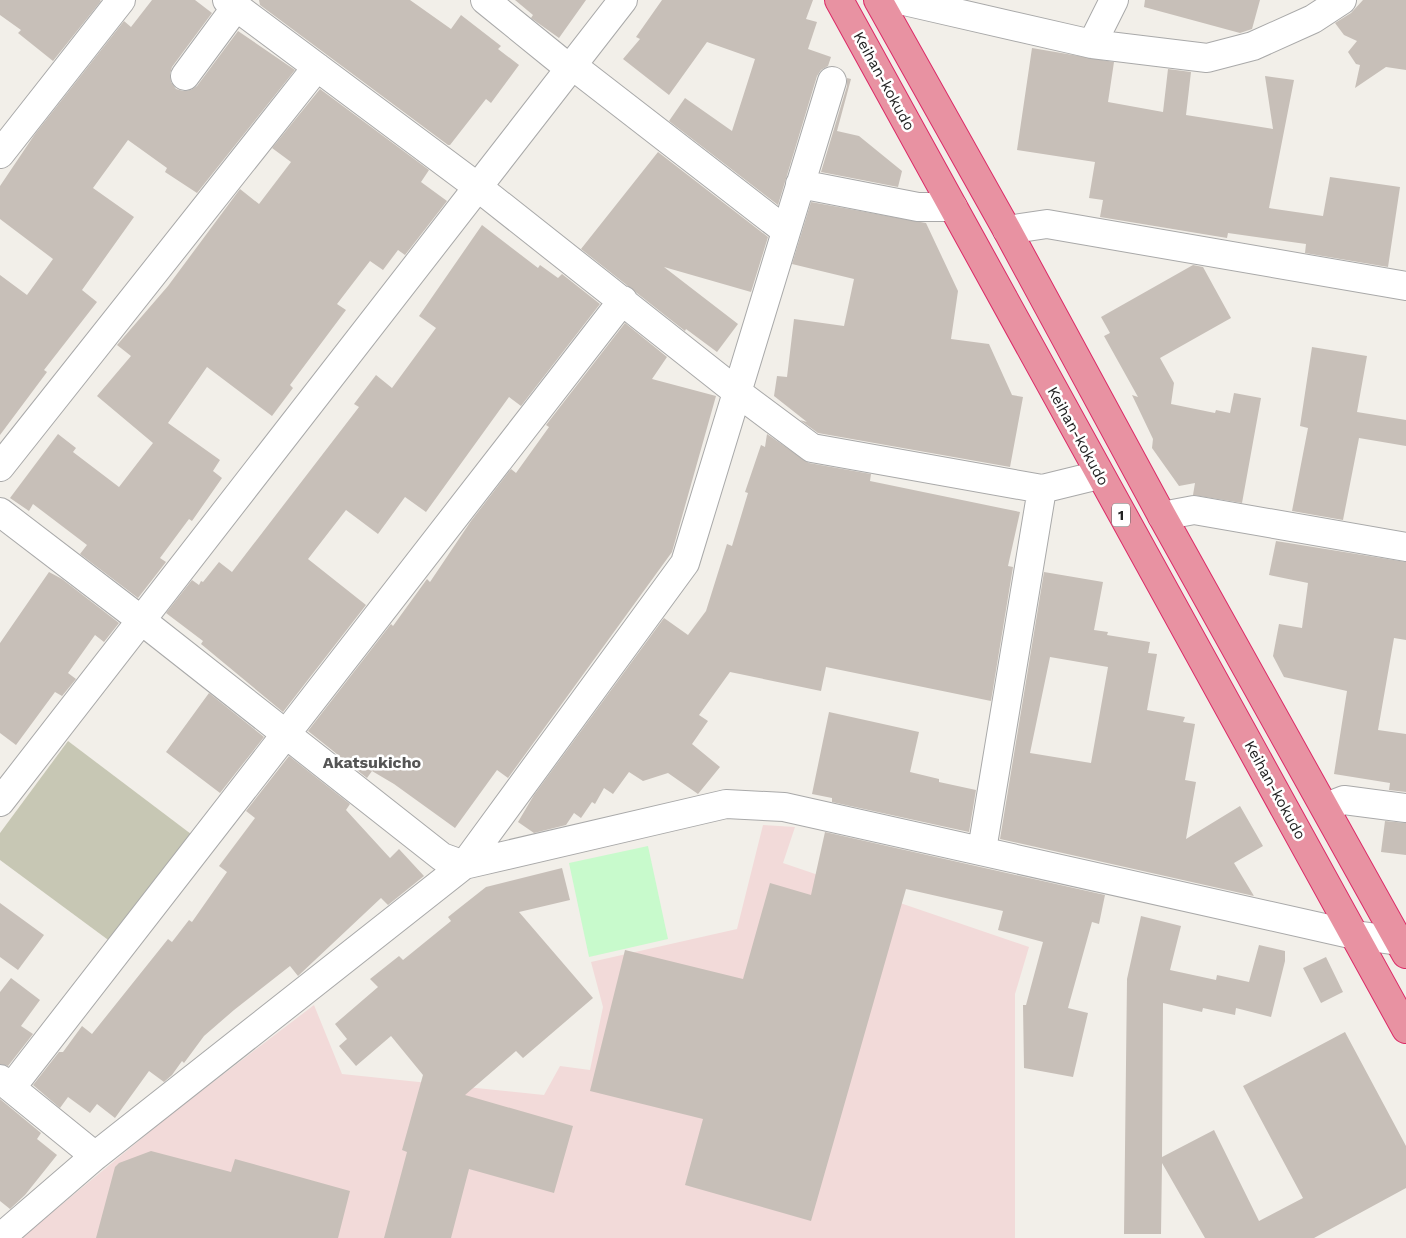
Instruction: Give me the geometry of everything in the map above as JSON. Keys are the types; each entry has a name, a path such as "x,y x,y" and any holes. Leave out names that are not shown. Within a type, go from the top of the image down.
{"highway":[{"name":"Keihan-kokudo","path":"839,0 1099,475 1406,1029"},
{"path":"878,0 1008,230 1162,516 1403,945"}],"street":[{"path":"0,154 121,0"},
{"path":"485,0 571,68 786,231"},
{"path":"0,802 624,0"},
{"path":"900,0 1092,44 1207,58 1253,46 1314,19 1342,0"},
{"path":"1092,44 1114,0"},
{"path":"185,76 232,4 479,188 737,392 812,448 1042,489 1099,475"},
{"path":"0,467 317,67"},
{"path":"0,1238 95,1156 464,865 685,563 832,81"},
{"path":"800,184 918,207 953,207"},
{"path":"1008,230 1047,224 1406,286"},
{"path":"95,1156 6,1084 287,734 623,300"},
{"path":"982,850 1042,489"},
{"path":"1162,516 1194,510 1406,547"},
{"path":"0,512 141,620 442,857 464,865 726,804 784,807 1403,945"},
{"path":"1326,807 1344,800 1406,808"}],"shaded area":[{"path":"68,741 191,834 111,942 0,860 0,833"},
{"path":"763,825 795,827 783,863 1029,947 1015,994 1015,1238 21,1238 170,1115 314,1005 342,1074 544,1095 560,1066 590,1070 603,1007 591,962 737,929"}],"green space":[{"path":"648,846 668,939 589,957 569,863"}],"building":[{"path":"0,0 101,1 53,61 18,33 21,30 0,15"},
{"path":"152,0 195,0 212,13 172,67 170,74 171,82 176,89 183,91 191,90 197,86 238,31 295,70 197,193 165,172 167,168 128,140 93,188 134,217 82,290 97,302 44,370 47,372 0,435 0,275 27,295 53,259 0,219 0,186 35,134 124,21 131,27"},
{"path":"259,0 410,0 451,29 461,15 501,46 498,49 519,65 491,103 486,99 450,145 448,145 260,5"},
{"path":"515,0 586,0 559,38 531,18 533,15"},
{"path":"662,0 813,0 806,19 817,22 808,49 831,57 828,66 821,70 817,76 778,205 669,121 685,98 732,131 755,59 707,42 669,95 623,59 640,39 636,37"},
{"path":"1145,0 1260,0 1252,29 1240,33 1144,7"},
{"path":"1363,0 1406,0 1406,70 1386,67 1355,88 1360,65 1356,64 1348,52 1357,41 1344,35 1335,23 1351,13"},
{"path":"1032,48 1114,62 1108,102 1163,112 1168,69 1191,72 1186,115 1273,129 1265,76 1294,80 1269,208 1323,216 1330,177 1400,187 1388,267 1305,253 1306,244 1228,233 1227,238 1100,217 1103,200 1089,198 1095,162 1017,150"},
{"path":"847,78 851,79 837,131 859,136 902,171 898,187 821,172 847,86"},
{"path":"320,89 429,170 421,182 447,201 405,255 398,250 383,270 370,261 337,304 346,310 290,385 293,388 272,416 207,367 168,423 220,460 213,471 222,478 192,521 189,519 160,558 166,562 138,598 80,554 87,545 33,504 29,511 10,498 58,434 76,448 73,452 119,487 153,443 97,396 131,356 117,345 168,286 240,189 259,204 291,162 272,148"},
{"path":"658,152 768,237 751,292 664,267 738,324 717,352 686,329 685,331 581,249"},
{"path":"811,202 926,223 958,291 951,339 989,344 1012,395 1023,397 1010,467 818,433 800,420 807,422 774,396 777,376 787,377 794,319 844,326 854,279 792,264"},
{"path":"482,225 538,268 540,265 558,278 562,274 600,304 521,406 509,397 426,512 405,497 378,534 346,510 308,559 366,605 283,712 201,644 203,641 166,613 192,580 199,585 219,562 232,572 359,407 354,404 376,375 392,388 436,328 419,316"},
{"path":"1193,265 1203,267 1231,318 1160,358 1174,383 1171,404 1215,413 1216,410 1230,413 1234,393 1261,398 1242,503 1193,495 1195,483 1179,486 1152,448 1153,439 1132,395 1138,397 1104,336 1110,333 1101,317"},
{"path":"625,323 667,357 652,379 716,396 672,552 508,778 497,770 455,828 394,784 372,771 367,778 308,731 391,624 393,626 427,579 430,582 471,521 511,469 516,473 549,427 546,425"},
{"path":"1312,347 1367,356 1357,412 1406,420 1406,446 1359,438 1343,520 1292,511 1308,428 1300,426"},
{"path":"767,434 809,463 871,474 870,481 1020,512 1008,566 1013,567 991,701 826,667 821,691 730,672 699,715 708,721 692,744 720,767 698,794 668,773 643,781 629,772 613,794 604,788 595,804 592,802 581,818 574,813 566,825 534,833 518,822 534,795 664,618 688,635 706,611 727,544 732,546 748,493 745,492 761,445 765,447"},
{"path":"1276,541 1406,562 1406,640 1394,638 1378,730 1406,734 1406,792 1389,790 1390,783 1334,774 1347,691 1284,677 1273,656 1279,624 1302,628 1308,583 1269,575"},
{"path":"49,572 62,579 119,623 104,642 95,635 68,673 76,679 62,696 55,692 16,745 0,733 0,643"},
{"path":"1044,572 1103,582 1094,630 1108,632 1107,635 1150,642 1148,653 1157,654 1147,710 1185,717 1183,722 1195,724 1185,780 1196,782 1186,839 1240,806 1263,846 1234,863 1254,896 1000,839","holes":["1050,657 1108,667 1091,763 1030,753"]},
{"path":"209,693 264,737 220,793 166,752"},
{"path":"829,712 919,732 910,772 939,779 939,782 976,790 969,832 832,802 832,798 812,794"},
{"path":"289,756 350,804 346,810 390,858 399,849 424,876 388,905 381,898 298,976 290,966 234,1010 204,1036 184,1063 182,1061 172,1075 164,1082 149,1071 115,1118 97,1104 90,1113 68,1097 60,1108 33,1085 59,1052 63,1052 82,1026 92,1034 168,939 172,942 189,920 192,922 227,872 219,866 255,818 246,811"},
{"path":"1385,821 1406,823 1406,855 1381,852"},
{"path":"825,832 1105,895 1099,924 1092,922 1068,1008 1088,1013 1073,1077 1024,1068 1023,1005 1026,1005 1043,942 998,930 1003,911 906,889 811,1221 685,1185 703,1119 590,1091 625,950 743,979 770,883 811,895"},
{"path":"562,868 570,900 519,912 593,998 523,1058 516,1051 465,1095 573,1126 554,1193 469,1169 451,1238 384,1238 407,1152 402,1150 423,1075 391,1036 356,1066 339,1046 347,1039 335,1024 378,987 370,979 399,956 403,960 451,921 448,917 486,887"},
{"path":"0,903 44,935 18,970 0,957"},
{"path":"1141,916 1181,926 1170,970 1216,980 1217,975 1249,982 1259,945 1285,951 1285,961 1271,1017 1236,1008 1235,1015 1203,1008 1202,1012 1163,1003 1162,1157 1214,1130 1259,1221 1303,1198 1243,1086 1345,1032 1406,1146 1406,1188 1314,1238 1205,1238 1162,1163 1161,1234 1124,1234 1127,979"},
{"path":"1326,957 1343,992 1321,1003 1303,968"},
{"path":"11,978 40,1000 21,1026 33,1034 8,1066 0,1064 0,992"},
{"path":"0,1099 41,1133 37,1139 57,1155 25,1195 10,1209 0,1201"},
{"path":"151,1151 231,1172 235,1159 350,1191 338,1238 96,1238 115,1167 119,1163"}],"district":[{"name":"Akatsukicho","path":"372,762"}]}
